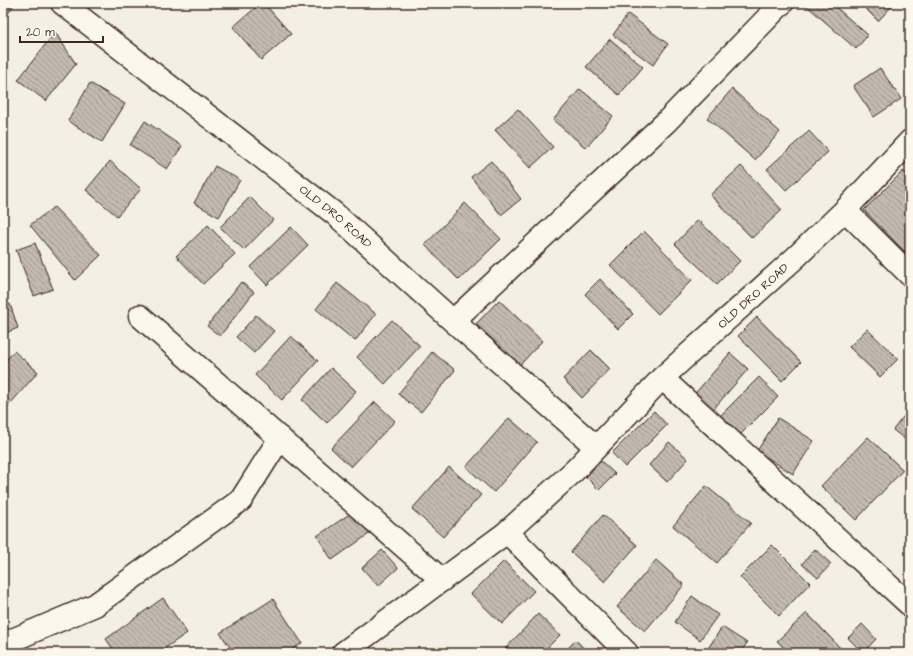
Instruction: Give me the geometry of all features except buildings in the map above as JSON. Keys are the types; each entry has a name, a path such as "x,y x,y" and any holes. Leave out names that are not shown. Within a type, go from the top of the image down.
{"street":[{"name":"OLD DRO ROAD","path":"62,3 335,214 453,321 596,447"},
{"path":"453,321 666,122 782,3"},
{"name":"OLD DRO ROAD","path":"343,653 507,532 575,470 662,378 846,210 910,141"},
{"path":"846,210 910,275"},
{"path":"140,316 442,580"},
{"path":"662,378 910,605"},
{"path":"3,644 95,605 241,500 280,438"},
{"path":"507,532 627,653"}]}
